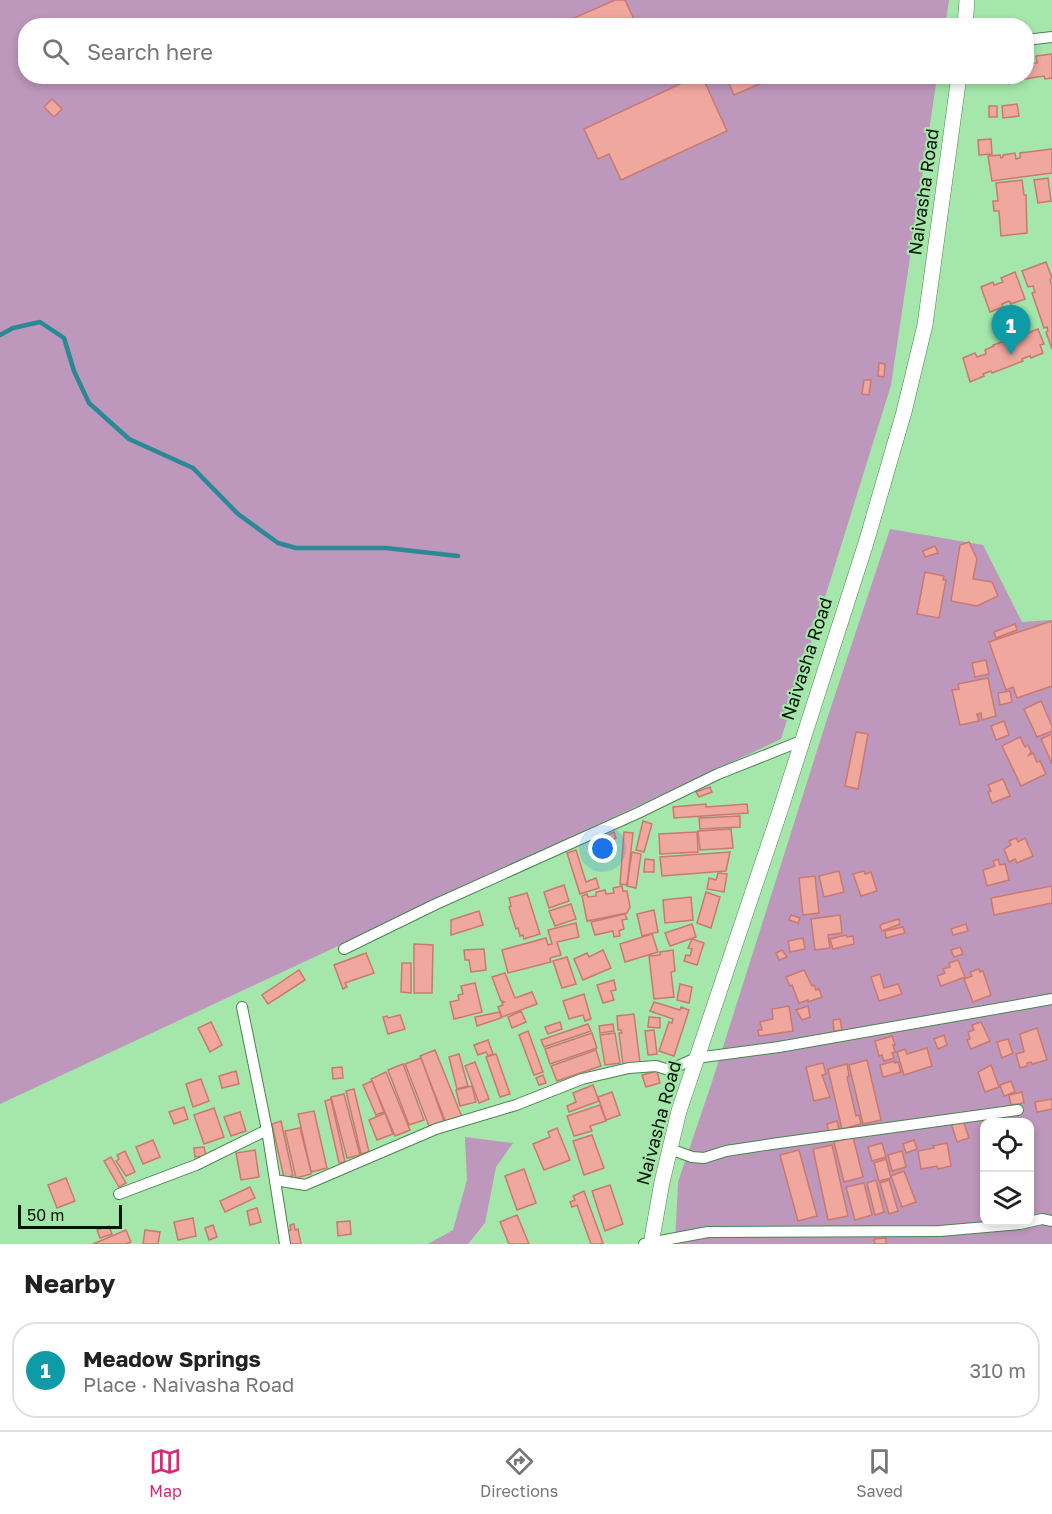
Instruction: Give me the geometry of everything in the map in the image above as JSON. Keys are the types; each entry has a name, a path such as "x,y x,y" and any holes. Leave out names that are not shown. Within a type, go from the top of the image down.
{"main road":[{"path":"966,18 967,0"},
{"name":"Naivasha Road","path":"648,1243 670,1149 696,1058 779,814 866,543 907,401 925,325 958,84"}],"street":[{"path":"1034,39 1052,37"},
{"path":"344,949 718,774 801,741"},
{"path":"275,1180 305,1185 436,1129 516,1105 582,1079 629,1068 656,1066 669,1070 696,1058 779,1047 1052,999"},
{"path":"242,1007 267,1130 285,1244"},
{"path":"670,1149 692,1157 704,1158 726,1151 1018,1110"},
{"path":"119,1194 196,1165 267,1130"},
{"path":"648,1243 708,1232 940,1232 1020,1224 1042,1219 1052,1221"}],"shaded area":[{"path":"0,0 949,0 946,18 18,18 18,84 936,84 891,385 781,739 0,1104"},
{"path":"890,529 983,545 1022,622 1052,620 1052,1244 675,1244 678,1182"},
{"path":"465,1137 513,1143 496,1167 485,1223 468,1244 428,1244 453,1230 467,1180"}],"building":[{"path":"615,0 625,0 633,18 574,18"},
{"path":"1052,54 1052,78 1034,78 1036,56"},
{"path":"680,84 706,84 727,131 621,180 609,154 598,159 584,129"},
{"path":"729,84 759,84 734,95"},
{"path":"52,99 62,109 54,117 44,107"},
{"path":"1017,104 1019,116 1003,118 1002,106"},
{"path":"989,106 997,106 997,117 989,117"},
{"path":"991,139 992,154 979,155 978,140"},
{"path":"1052,149 1052,173 992,181 988,156 1000,155 1001,158 1003,155 1015,153 1016,159 1020,158 1020,153"},
{"path":"1048,178 1051,201 1038,203 1034,180"},
{"path":"1022,180 1024,195 1026,195 1027,233 1001,236 999,211 994,211 993,201 998,201 996,183"},
{"path":"1046,262 1052,278 1050,280 1052,285 1052,349 1046,332 1047,327 1044,328 1032,293 1035,292 1033,286 1028,287 1022,271"},
{"path":"1015,272 1025,299 1011,304 1009,301 1002,304 1003,307 990,312 981,287 993,282 994,285 1003,282 1001,278"},
{"path":"1038,329 1044,344 1040,345 1043,353 1022,359 1023,361 992,373 991,371 983,374 984,376 970,382 963,358 975,353 977,357 986,354 985,350 993,345 1014,338 1016,342 1023,339 1022,335"},
{"path":"879,363 885,364 884,377 878,376"},
{"path":"864,380 871,380 869,395 862,394"},
{"path":"969,542 977,559 973,579 992,582 998,596 977,606 951,601 960,545"},
{"path":"935,546 938,553 925,557 923,551"},
{"path":"925,572 944,576 943,580 946,580 939,618 917,614"},
{"path":"1052,621 1052,686 1017,698 1013,687 1006,690 989,642"},
{"path":"1015,624 1017,630 996,638 994,632"},
{"path":"986,660 989,674 975,677 972,663"},
{"path":"988,678 996,716 982,720 981,713 977,714 979,721 960,725 952,690 959,689 958,684"},
{"path":"1010,691 1012,702 1000,705 998,693"},
{"path":"1041,701 1052,731 1037,737 1024,709"},
{"path":"1004,721 1009,735 996,740 991,726"},
{"path":"856,732 868,734 858,789 845,786"},
{"path":"1052,734 1052,764 1041,739"},
{"path":"1020,737 1025,747 1028,745 1031,752 1029,755 1033,753 1046,774 1021,786 1002,746"},
{"path":"1003,779 1010,796 992,803 988,785"},
{"path":"710,787 712,792 699,797 696,792"},
{"path":"706,804 706,807 747,804 748,813 674,818 673,807"},
{"path":"740,816 740,827 700,829 699,818"},
{"path":"643,821 652,824 644,852 636,850"},
{"path":"731,829 733,848 700,850 698,831"},
{"path":"614,832 616,838 608,842 605,836"},
{"path":"624,832 633,833 627,885 620,884"},
{"path":"697,832 698,852 660,854 659,834"},
{"path":"605,837 607,844 599,846 597,840"},
{"path":"1016,838 1018,842 1025,838 1033,856 1017,863 1015,859 1009,862 1004,849 1011,845 1009,841"},
{"path":"576,850 586,882 596,878 599,888 580,894 567,853"},
{"path":"632,852 641,854 636,888 627,886"},
{"path":"730,852 726,871 662,876 660,857"},
{"path":"645,859 654,860 654,872 644,872"},
{"path":"998,859 1000,865 1005,864 1009,880 987,886 983,870 995,866 993,861"},
{"path":"839,871 844,892 824,897 819,876"},
{"path":"864,871 865,874 871,872 877,891 861,896 853,874"},
{"path":"718,873 727,874 724,892 707,889 709,878 716,880"},
{"path":"815,876 819,913 803,915 799,878"},
{"path":"564,885 569,901 549,908 544,892"},
{"path":"622,886 623,891 627,891 630,907 627,913 587,921 582,896 587,894 588,897 596,896 596,892 605,890 606,894 614,893 613,888"},
{"path":"1052,886 1052,903 994,915 991,898"},
{"path":"706,892 720,897 711,928 697,923"},
{"path":"527,893 540,934 524,939 523,935 520,936 518,928 516,929 509,907 511,906 509,898"},
{"path":"691,897 693,920 665,923 663,900"},
{"path":"571,904 576,919 555,926 549,911"},
{"path":"654,910 658,932 642,936 637,914"},
{"path":"479,911 483,925 451,935 451,920"},
{"path":"625,914 627,919 622,920 624,929 619,931 620,936 614,937 613,931 595,935 591,922"},
{"path":"791,915 800,918 798,923 789,920"},
{"path":"840,915 842,933 828,935 830,948 815,950 811,919"},
{"path":"899,919 900,924 882,931 880,926 882,924"},
{"path":"576,923 579,937 557,942 561,955 550,958 551,962 508,973 502,950 546,938 548,945 552,944 548,930"},
{"path":"692,924 696,937 670,946 665,933"},
{"path":"966,924 968,931 953,935 951,929"},
{"path":"903,927 905,933 886,938 885,931"},
{"path":"652,934 658,952 625,962 620,944"},
{"path":"846,935 847,937 853,936 854,944 833,949 830,939"},
{"path":"803,938 805,949 790,952 788,941"},
{"path":"692,939 704,943 697,965 684,961 686,955 690,956 692,949 688,948"},
{"path":"414,944 433,945 432,993 414,993"},
{"path":"960,947 963,954 954,957 951,950"},
{"path":"484,949 486,970 471,972 469,960 465,960 464,950"},
{"path":"603,950 611,968 583,980 574,959 587,953 589,957"},
{"path":"673,950 675,971 671,972 674,997 654,999 649,956"},
{"path":"782,950 787,957 779,960 776,953"},
{"path":"366,953 374,973 345,983 347,987 343,989 334,965"},
{"path":"567,957 576,984 562,988 553,961"},
{"path":"958,960 965,977 941,986 937,976 945,973 943,969 950,967 949,963"},
{"path":"402,963 411,963 411,993 401,992"},
{"path":"979,969 980,972 983,971 991,995 973,1002 964,979 972,976 970,972"},
{"path":"299,970 305,980 268,1004 262,995"},
{"path":"804,970 812,986 814,985 816,990 819,989 822,997 799,1003 786,977"},
{"path":"505,973 515,998 532,992 537,1004 502,1017 498,1007 504,1002 501,1001 492,977"},
{"path":"880,974 884,988 898,984 902,994 879,1001 871,977"},
{"path":"614,980 616,990 611,991 614,1000 603,1003 597,985"},
{"path":"475,983 482,1012 454,1019 450,1002 459,1000 458,995 463,994 461,986"},
{"path":"680,984 692,987 689,1003 677,1000"},
{"path":"584,994 591,1019 585,1021 583,1015 569,1019 563,1001"},
{"path":"654,1002 680,1010 681,1007 689,1010 674,1056 659,1051 669,1022 672,1023 673,1019 650,1011"},
{"path":"789,1006 793,1031 759,1036 758,1030 762,1030 760,1022 773,1019 772,1009"},
{"path":"808,1006 810,1017 802,1020 796,1010"},
{"path":"521,1011 526,1022 512,1028 508,1017"},
{"path":"500,1012 501,1018 477,1026 475,1017"},
{"path":"634,1014 640,1063 623,1065 619,1033 622,1033 618,1030 617,1016"},
{"path":"400,1015 405,1029 388,1034 383,1017"},
{"path":"649,1017 660,1018 660,1028 648,1027"},
{"path":"840,1019 842,1030 834,1031 833,1020"},
{"path":"211,1022 222,1045 210,1052 198,1028"},
{"path":"560,1022 562,1029 548,1034 545,1027"},
{"path":"981,1022 990,1041 971,1049 967,1040 970,1039 968,1032 974,1030 972,1025"},
{"path":"588,1024 591,1031 544,1047 541,1040"},
{"path":"613,1024 614,1031 600,1033 599,1026"},
{"path":"1037,1028 1047,1060 1027,1063 1027,1066 1020,1068 1016,1054 1024,1052 1020,1034"},
{"path":"654,1030 657,1054 648,1055 645,1031"},
{"path":"528,1031 543,1072 534,1075 519,1035"},
{"path":"592,1033 597,1048 550,1064 545,1049"},
{"path":"615,1033 620,1063 605,1065 600,1035"},
{"path":"944,1035 947,1045 938,1049 934,1039"},
{"path":"892,1036 895,1045 893,1045 895,1052 892,1053 894,1058 884,1061 882,1055 879,1056 875,1041"},
{"path":"1008,1039 1013,1053 1002,1058 997,1042"},
{"path":"488,1040 493,1054 488,1056 486,1052 478,1055 474,1045"},
{"path":"927,1048 932,1066 904,1075 897,1052 905,1049 907,1054"},
{"path":"435,1050 462,1117 446,1123 420,1056"},
{"path":"596,1050 601,1066 557,1081 551,1066"},
{"path":"459,1054 468,1086 457,1089 449,1057"},
{"path":"496,1054 510,1094 500,1097 486,1057"},
{"path":"421,1058 444,1121 429,1126 405,1064"},
{"path":"867,1060 881,1120 863,1124 849,1065"},
{"path":"895,1061 895,1063 898,1062 901,1072 883,1077 880,1065"},
{"path":"475,1062 489,1099 479,1103 465,1066"},
{"path":"823,1063 826,1074 822,1075 830,1097 814,1101 806,1067"},
{"path":"403,1064 424,1120 409,1125 388,1070"},
{"path":"847,1064 849,1076 847,1077 856,1116 859,1115 861,1124 842,1129 828,1069"},
{"path":"991,1065 999,1087 985,1092 978,1072"},
{"path":"342,1067 343,1078 333,1079 332,1068"},
{"path":"236,1071 239,1084 222,1088 219,1076"},
{"path":"657,1071 660,1083 646,1087 642,1075"},
{"path":"386,1072 410,1130 395,1136 371,1079"},
{"path":"543,1075 546,1083 539,1085 536,1078"},
{"path":"201,1079 209,1101 193,1107 186,1084"},
{"path":"372,1081 384,1112 376,1115 363,1085"},
{"path":"1011,1081 1015,1092 1004,1096 1000,1085"},
{"path":"593,1085 599,1101 569,1112 567,1106 576,1102 573,1093"},
{"path":"472,1086 476,1102 460,1106 456,1090"},
{"path":"354,1089 369,1152 361,1154 346,1091"},
{"path":"612,1092 620,1115 606,1120 598,1097"},
{"path":"1022,1092 1024,1103 1011,1105 1009,1095"},
{"path":"344,1094 360,1155 347,1158 331,1097"},
{"path":"331,1099 345,1162 339,1163 325,1101"},
{"path":"1052,1099 1052,1109 1037,1112 1035,1102"},
{"path":"600,1105 606,1121 590,1126 592,1131 574,1136 567,1116"},
{"path":"184,1107 188,1119 174,1124 169,1112"},
{"path":"214,1108 224,1137 204,1144 194,1115"},
{"path":"314,1111 327,1168 311,1172 298,1114"},
{"path":"240,1112 246,1131 231,1136 224,1117"},
{"path":"385,1113 393,1134 377,1140 369,1120"},
{"path":"963,1120 969,1138 957,1142 951,1123"},
{"path":"281,1121 293,1176 284,1178 272,1124"},
{"path":"837,1121 839,1129 829,1132 827,1124"},
{"path":"300,1128 311,1174 296,1178 285,1131"},
{"path":"557,1128 570,1160 544,1170 533,1144 550,1137 548,1132"},
{"path":"592,1135 604,1168 584,1175 573,1141"},
{"path":"853,1137 863,1177 844,1182 834,1142"},
{"path":"153,1140 160,1157 143,1164 136,1147"},
{"path":"914,1140 917,1149 906,1153 903,1144"},
{"path":"882,1143 886,1157 872,1161 868,1147"},
{"path":"947,1143 951,1166 921,1169 918,1151"},
{"path":"832,1145 848,1216 828,1220 813,1149"},
{"path":"204,1147 206,1156 195,1157 194,1148"},
{"path":"255,1150 259,1177 241,1180 236,1153"},
{"path":"799,1150 817,1216 798,1221 780,1155"},
{"path":"125,1151 135,1172 126,1176 116,1161 119,1159 117,1155"},
{"path":"902,1151 906,1167 892,1171 888,1155"},
{"path":"111,1157 126,1183 119,1187 104,1161"},
{"path":"886,1159 891,1178 879,1181 874,1163"},
{"path":"524,1169 536,1203 517,1210 505,1176"},
{"path":"904,1171 916,1202 902,1207 891,1176"},
{"path":"66,1178 75,1201 57,1208 48,1185"},
{"path":"876,1180 884,1212 875,1215 867,1183"},
{"path":"889,1180 898,1211 889,1214 880,1183"},
{"path":"864,1183 872,1215 855,1220 846,1187"},
{"path":"610,1185 623,1224 605,1231 592,1191"},
{"path":"250,1187 255,1198 225,1212 220,1201"},
{"path":"584,1191 603,1243 600,1244 591,1244 577,1205 572,1207 570,1202 575,1200 573,1196"},
{"path":"257,1208 261,1222 250,1225 247,1211"},
{"path":"517,1215 529,1244 509,1244 500,1222"},
{"path":"193,1218 196,1236 178,1240 174,1222"},
{"path":"350,1221 351,1234 338,1236 337,1222"},
{"path":"294,1224 295,1230 298,1229 301,1244 290,1244 287,1231 291,1230 290,1225"},
{"path":"213,1225 217,1237 209,1240 205,1228"},
{"path":"109,1226 112,1234 100,1238 97,1230"},
{"path":"126,1230 131,1242 93,1244"},
{"path":"145,1230 160,1232 158,1244 143,1244"},
{"path":"886,1238 886,1244 875,1244 874,1239"}],"waterway":[{"path":"0,335 13,328 40,322 64,338 74,371 89,403 129,439 193,468 238,514 278,543 296,548 386,548 458,556"}],"place":[{"name":"Meadow Springs","path":"1011,355"}]}
